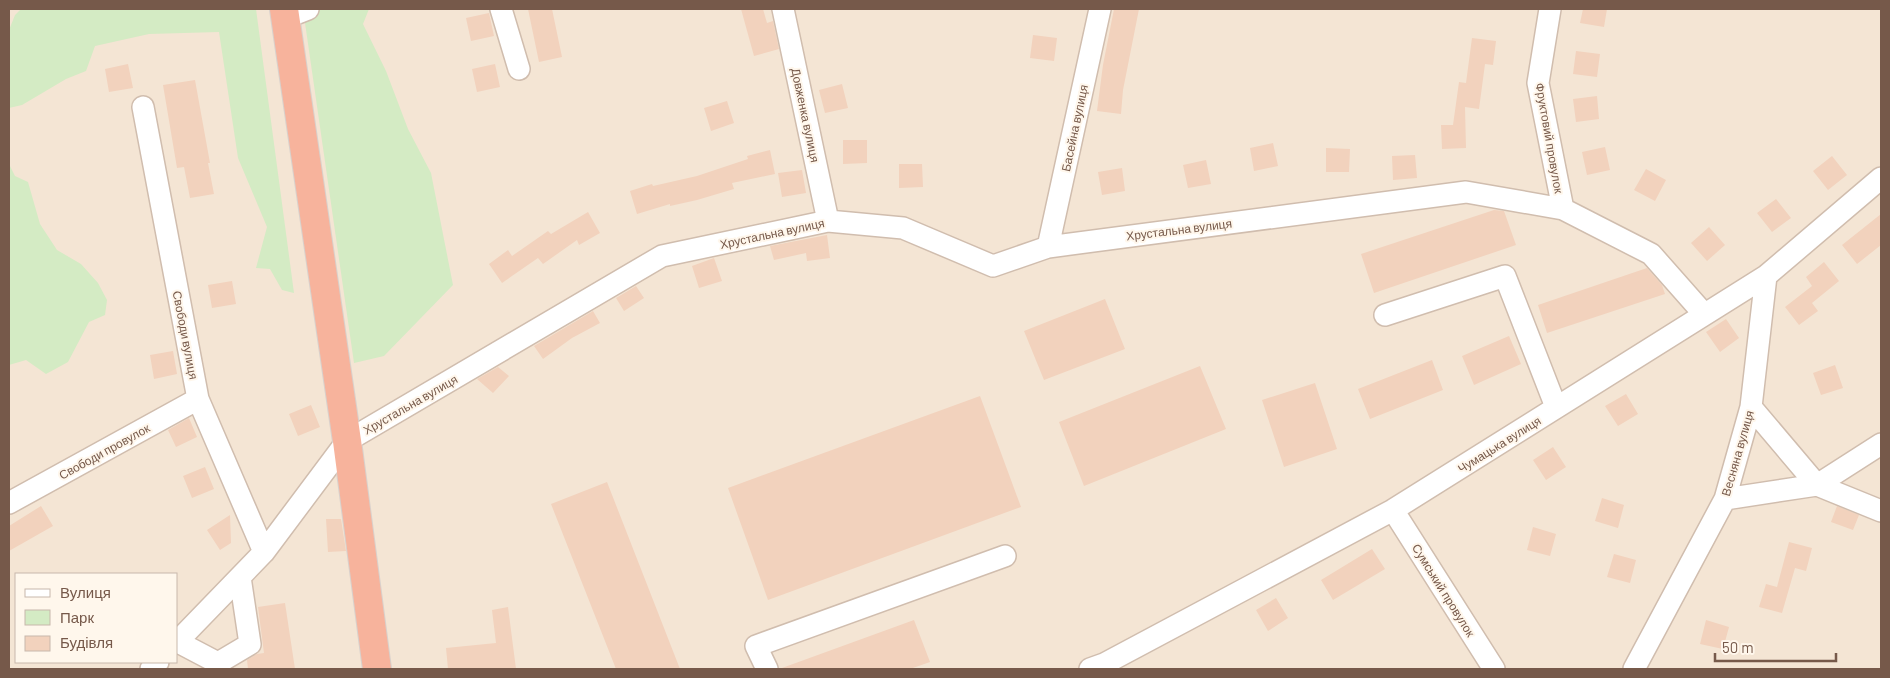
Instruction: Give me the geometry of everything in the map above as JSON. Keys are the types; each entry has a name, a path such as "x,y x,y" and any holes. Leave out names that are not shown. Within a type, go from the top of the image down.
{"highway":[{"path":"292,12 377,669"}],"street":[{"path":"501,9 519,69"},
{"name":"Довженка вулиця","path":"783,9 828,221"},
{"name":"Басейна вулиця","path":"1048,247 1100,9"},
{"name":"Фруктовий провулок","path":"1550,9 1538,83 1563,209"},
{"name":"Свободи вулиця","path":"143,107 198,399 264,552"},
{"name":"Чумацька вулиця","path":"1099,668 1393,510 1766,276 1881,178"},
{"name":"Хрустальна вулиця","path":"347,441 662,256 828,221 903,228 993,266 1048,247 1466,192 1563,209 1651,254 1704,314"},
{"path":"1385,315 1505,276 1556,407"},
{"name":"Весняна вулиця","path":"1634,669 1725,499 1751,406 1766,276"},
{"name":"Свободи провулок","path":"9,503 198,399"},
{"path":"1751,406 1817,485 1881,511"},
{"path":"178,641 264,552 347,441"},
{"path":"1725,499 1817,485 1881,444"},
{"name":"Сумський провулок","path":"1393,510 1494,669"},
{"path":"767,669 756,646 1005,556"},
{"path":"178,643 218,663 250,644 240,577"}],"shaded area":[{"path":"9,9 1881,9 1881,669 9,669"}],"green space":[{"path":"21,9 256,9 294,293 282,290 270,269 256,268 267,227 238,158 219,32 149,34 95,46 86,71 66,79 22,105 9,108 9,30 15,15"},
{"path":"303,9 369,9 363,24 386,71 408,129 431,173 453,285 384,356 354,363"},
{"path":"9,164 15,176 28,182 40,224 57,250 81,264 98,283 107,300 105,315 89,322 68,362 46,374 26,360 9,365"}],"building":[{"path":"528,9 552,9 562,57 539,62"},
{"path":"741,9 763,9 767,23 773,21 779,49 754,56"},
{"path":"1114,9 1139,9 1123,90 1121,114 1097,111 1103,65"},
{"path":"1583,9 1607,9 1604,27 1580,23"},
{"path":"489,13 494,36 471,41 466,18"},
{"path":"1033,35 1057,38 1054,61 1030,58"},
{"path":"1472,38 1496,41 1493,65 1485,64 1479,109 1465,107 1466,148 1442,149 1441,125 1453,125 1459,82 1466,83"},
{"path":"1576,51 1600,54 1597,77 1573,74"},
{"path":"128,64 133,88 109,92 105,69"},
{"path":"495,64 500,87 477,92 472,69"},
{"path":"195,80 214,194 190,198 184,167 177,168 163,85"},
{"path":"842,84 848,108 825,113 819,90"},
{"path":"1597,96 1599,119 1576,122 1573,99"},
{"path":"727,101 734,123 711,131 704,108"},
{"path":"843,140 867,140 867,163 843,164"},
{"path":"1273,143 1278,166 1254,171 1250,148"},
{"path":"1605,147 1610,170 1587,175 1582,152"},
{"path":"1326,148 1350,149 1349,172 1326,172"},
{"path":"770,150 775,174 732,183 734,189 637,214 630,191 652,184 653,186 697,176 748,159 747,156"},
{"path":"1415,155 1417,178 1393,180 1392,156"},
{"path":"1832,156 1847,175 1828,190 1813,171"},
{"path":"1206,160 1211,184 1188,188 1183,165"},
{"path":"899,164 922,164 923,187 899,188"},
{"path":"1122,168 1125,191 1102,195 1098,172"},
{"path":"1646,169 1666,180 1655,201 1634,190"},
{"path":"802,170 806,193 782,197 778,173"},
{"path":"1776,199 1791,218 1772,232 1757,213"},
{"path":"1494,210 1504,211 1516,245 1374,293 1361,254"},
{"path":"588,212 600,233 579,245 577,240 543,264 538,258 502,283 489,264 508,250 512,256 548,231 551,234"},
{"path":"1881,214 1881,245 1857,264 1842,245"},
{"path":"1709,227 1725,245 1707,261 1691,243"},
{"path":"827,235 830,258 807,261 806,253 774,260 770,246"},
{"path":"714,258 722,281 699,288 692,266"},
{"path":"1824,262 1839,281 1812,303 1818,311 1799,325 1785,307 1812,286 1806,277"},
{"path":"1647,268 1662,285 1665,294 1547,333 1538,305"},
{"path":"232,281 236,304 212,308 208,285"},
{"path":"636,286 644,298 624,311 616,298"},
{"path":"1105,299 1125,349 1044,380 1024,331"},
{"path":"593,311 600,323 572,338 543,359 534,346"},
{"path":"1726,319 1739,338 1720,352 1706,332"},
{"path":"1509,336 1521,364 1474,385 1462,356"},
{"path":"173,351 177,374 154,379 150,355"},
{"path":"1432,360 1443,390 1370,419 1358,389"},
{"path":"1835,365 1843,388 1821,395 1813,373"},
{"path":"1200,366 1226,429 1084,486 1059,422"},
{"path":"498,367 509,376 493,393 477,379"},
{"path":"1315,383 1337,449 1284,467 1262,400"},
{"path":"1626,394 1638,414 1618,426 1605,406"},
{"path":"980,396 1021,507 768,600 728,488"},
{"path":"311,405 320,427 298,436 289,414"},
{"path":"189,418 197,437 176,447 168,430"},
{"path":"1553,447 1566,467 1546,480 1533,460"},
{"path":"205,467 214,489 192,498 183,476"},
{"path":"607,482 680,669 616,669 551,504"},
{"path":"1602,498 1624,505 1618,528 1595,521"},
{"path":"41,506 53,526 9,551 9,526"},
{"path":"1837,506 1859,515 1853,530 1831,522"},
{"path":"230,515 231,543 220,550 207,530"},
{"path":"326,519 341,519 346,551 328,552"},
{"path":"1533,527 1556,534 1550,556 1527,550"},
{"path":"1789,542 1812,548 1806,571 1795,568 1782,613 1759,607 1766,584 1777,587"},
{"path":"1372,549 1385,569 1333,600 1321,580"},
{"path":"1614,554 1636,560 1630,583 1607,577"},
{"path":"1276,598 1288,618 1268,631 1256,610"},
{"path":"285,603 295,669 248,669 247,660 257,654 264,653 258,607"},
{"path":"508,607 516,669 448,669 446,648 496,643 492,610"},
{"path":"914,620 930,662 910,669 782,669 782,668"},
{"path":"1706,620 1729,627 1723,649 1700,644"}]}
